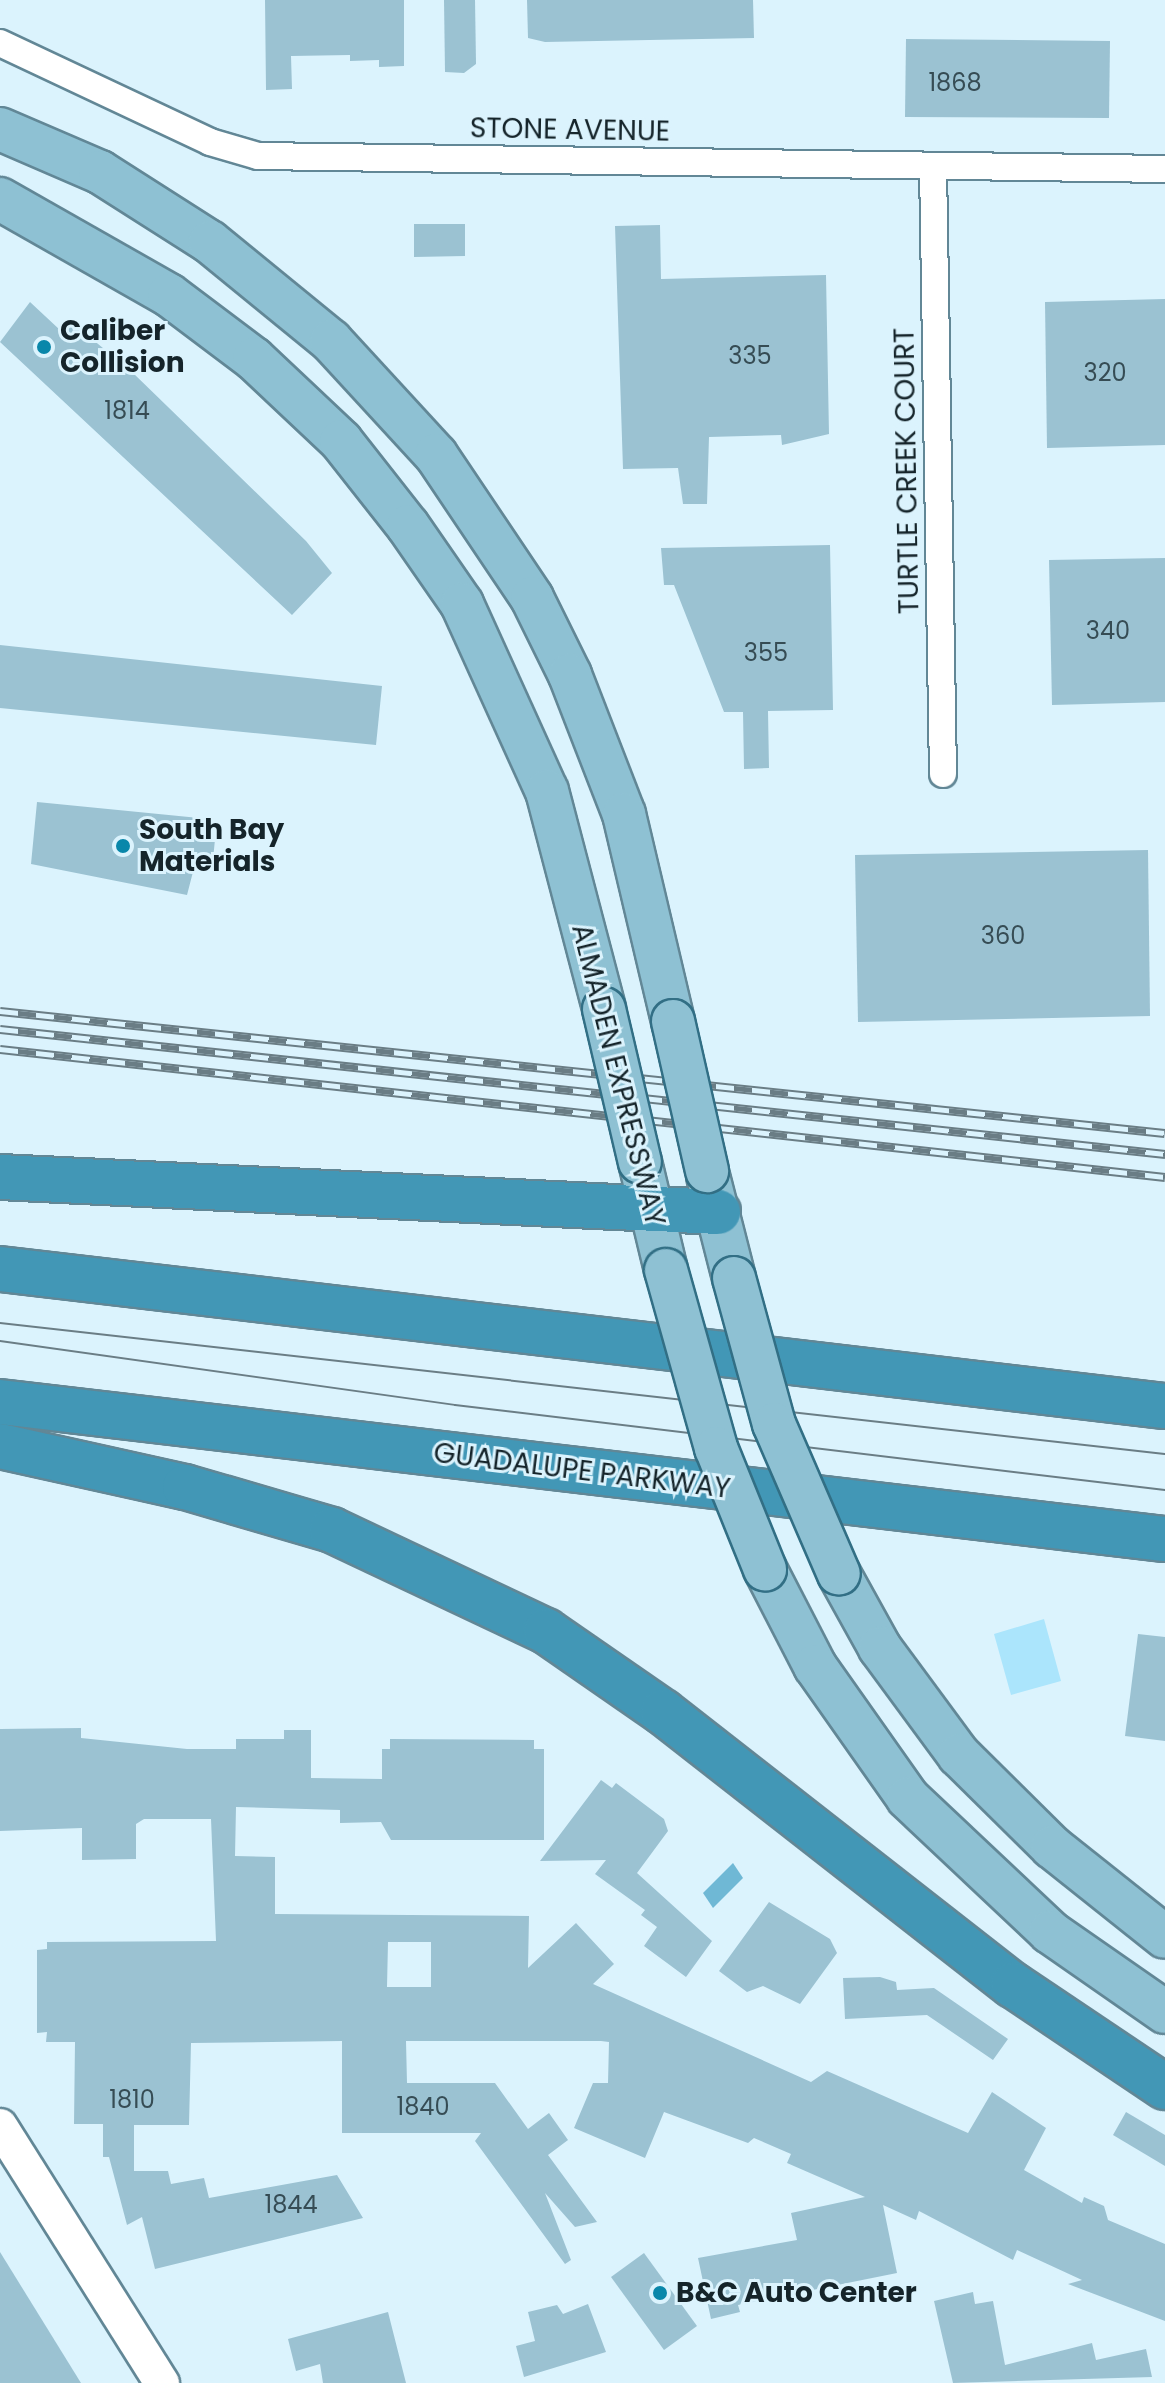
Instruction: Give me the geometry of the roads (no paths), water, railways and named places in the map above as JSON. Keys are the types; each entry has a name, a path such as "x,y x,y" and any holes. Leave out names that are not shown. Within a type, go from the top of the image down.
{"highway":[{"path":"0,1177 649,1204 712,1192"},
{"path":"0,1269 1165,1406"},
{"name":"GUADALUPE PARKWAY","path":"0,1402 1165,1539"},
{"path":"0,1446 185,1487 332,1530 546,1631 663,1712 1013,1985 1165,2087"}],"main road":[{"path":"0,129 100,172 210,242 331,341 436,455 532,598 570,675 624,814 712,1192 774,1424 839,1574 880,1648 959,1755 1052,1847 1165,1937"},
{"name":"ALMADEN EXPRESSWAY","path":"0,199 169,295 254,359 341,441 408,526 462,604 547,791 604,1009 666,1270 716,1448 765,1569 829,1690 908,1798 1050,1932 1165,2012"}],"street":[{"name":"STONE AVENUE","path":"0,43 210,142 258,156 1165,169"},
{"name":"TURTLE CREEK COURT","path":"933,166 943,774"},
{"path":"0,2126 162,2383"}],"tram line":[{"path":"0,1323 1165,1454"},
{"path":"0,1341 455,1405 1165,1490"}],"railway":[{"path":"0,1011 1165,1133"},
{"path":"0,1029 1165,1154"},
{"path":"0,1049 1165,1177"}],"place":[{"name":"Caliber Collision","path":"44,347"},
{"name":"South Bay Materials","path":"123,846"},
{"name":"B&C Auto Center","path":"660,2293"}]}
